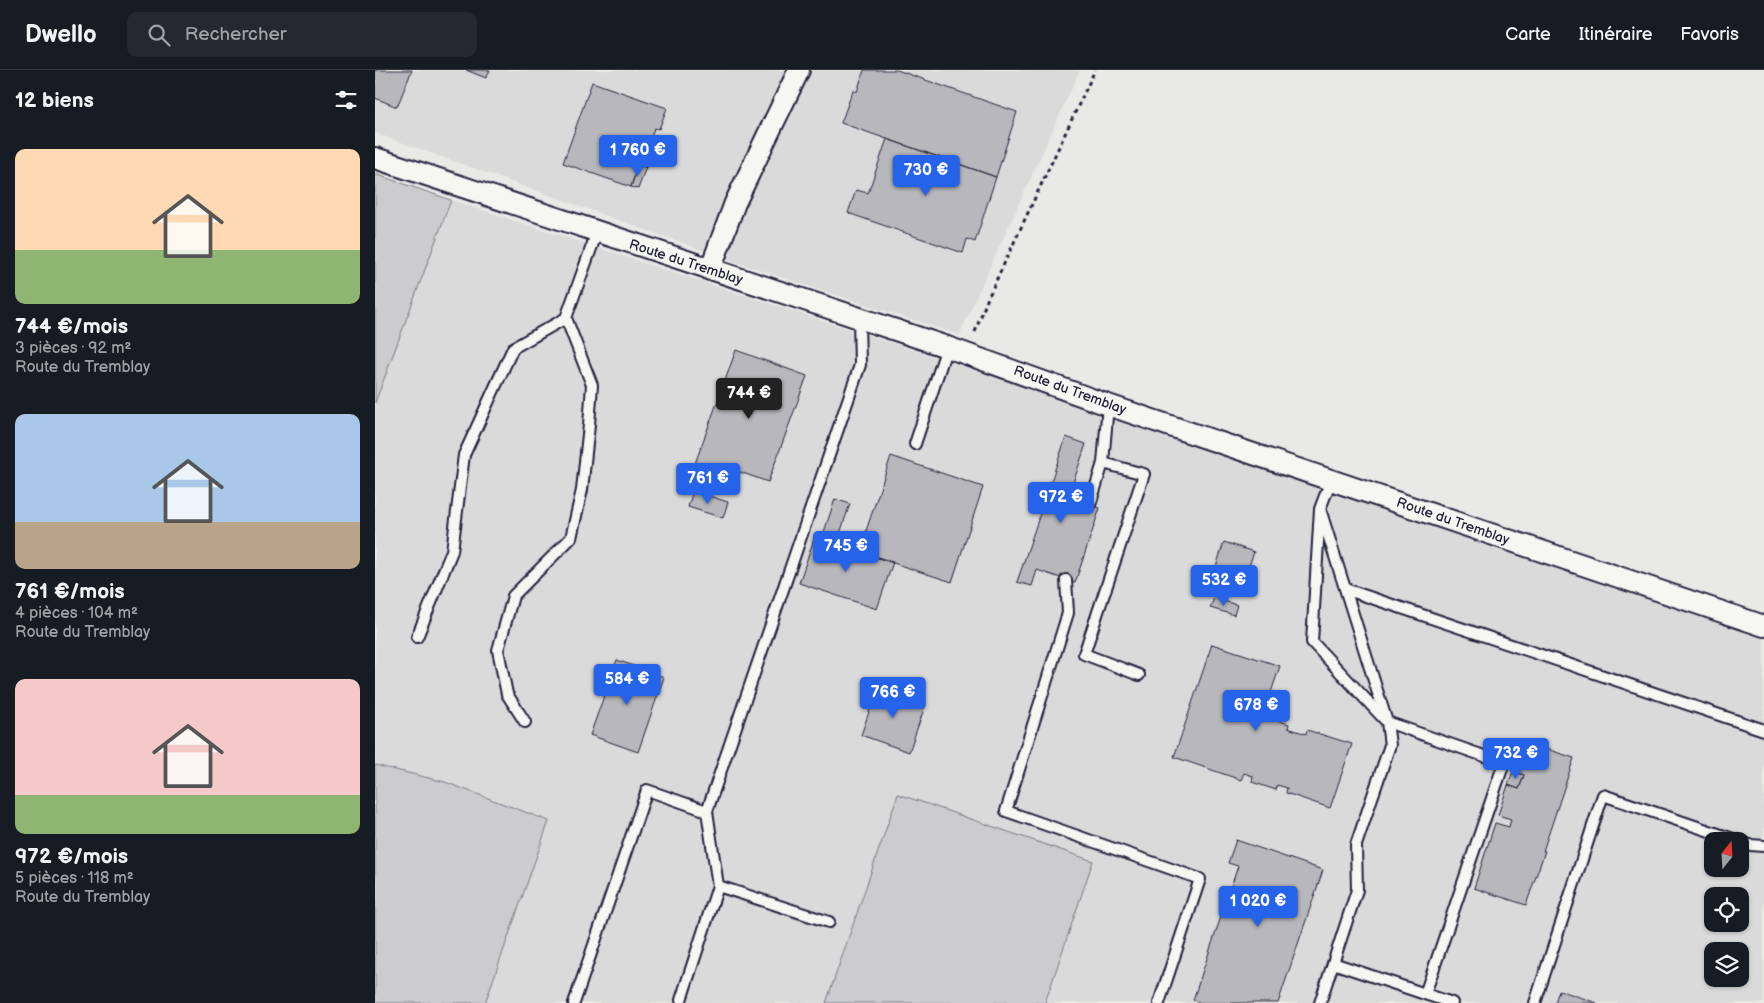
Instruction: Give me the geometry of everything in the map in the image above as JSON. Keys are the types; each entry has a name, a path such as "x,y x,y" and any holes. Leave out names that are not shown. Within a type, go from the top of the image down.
{"street":[{"path":"710,270 735,204 799,70"},
{"name":"Route du Tremblay","path":"375,158 710,270 947,346 1108,404 1764,626"}],"lane":[{"path":"417,637 452,551 463,454 513,348 566,318 597,232"},
{"path":"525,722 507,694 498,650 513,596 571,538 582,490 592,385 566,318"},
{"path":"681,1000 717,886 707,811 859,365 859,318"},
{"path":"915,444 947,346"},
{"path":"1091,505 1103,462 1108,404"},
{"path":"1103,462 1144,474 1084,654 1139,675"},
{"path":"1331,480 1320,509 1312,642 1387,722 1504,763 1425,994"},
{"path":"1320,509 1387,722 1390,745 1356,845 1357,890 1320,1003"},
{"path":"1066,580 1068,614 1007,811 1200,879 1159,1003"},
{"path":"1345,589 1764,730"},
{"path":"574,1003 647,790 707,811"},
{"path":"1535,1003 1603,795 1712,832"},
{"path":"1749,845 1764,846"},
{"path":"717,886 829,922"},
{"path":"1333,963 1452,1003"}],"path":[{"path":"967,354 987,300 1095,70"}],"shaded area":[{"path":"375,70 1080,70 959,335 747,266 375,133"},
{"path":"375,174 451,200 375,403"},
{"path":"451,200 1764,626 1764,1003 485,1003 549,821 445,782 375,765 375,403"},
{"path":"375,765 445,782 549,821 485,1003 375,1003"},
{"path":"898,794 1093,861 1045,1003 826,1003"}],"building":[{"path":"375,70 412,70 397,107 375,98"},
{"path":"466,70 490,70 486,78"},
{"path":"864,70 897,70 1017,112 996,177 841,123 853,90 857,92"},
{"path":"592,82 667,108 659,129 654,128 649,144 654,145 646,167 638,165 631,187 563,163"},
{"path":"887,139 996,177 975,242 967,239 963,253 848,213 856,190 868,193"},
{"path":"638,165 646,167 638,189 631,187"},
{"path":"736,350 807,376 768,482 740,472 734,487 692,472"},
{"path":"1066,437 1086,444 1068,498 1100,508 1075,583 1037,570 1032,586 1017,582"},
{"path":"891,456 983,487 952,582 859,552"},
{"path":"693,491 728,502 723,518 688,507"},
{"path":"835,499 850,504 837,542 822,538"},
{"path":"815,536 893,562 877,609 799,583"},
{"path":"1224,542 1254,552 1241,589 1212,579"},
{"path":"1214,598 1237,605 1234,615 1210,608"},
{"path":"1212,644 1280,666 1266,707 1262,706 1259,714 1289,724 1288,728 1306,734 1307,730 1352,744 1330,808 1286,793 1287,788 1277,785 1276,790 1252,782 1253,776 1244,773 1241,780 1174,757"},
{"path":"617,660 664,677 638,752 590,735"},
{"path":"878,686 926,703 909,752 861,735"},
{"path":"1522,741 1574,758 1526,905 1474,888 1495,823 1509,827 1511,819 1498,815 1508,785 1519,789 1524,775 1513,771"},
{"path":"1513,771 1524,775 1519,789 1508,785"},
{"path":"1236,840 1323,870 1278,1003 1202,1003 1193,1000 1238,866 1228,863"},
{"path":"1559,990 1597,1003 1555,1003"}]}
